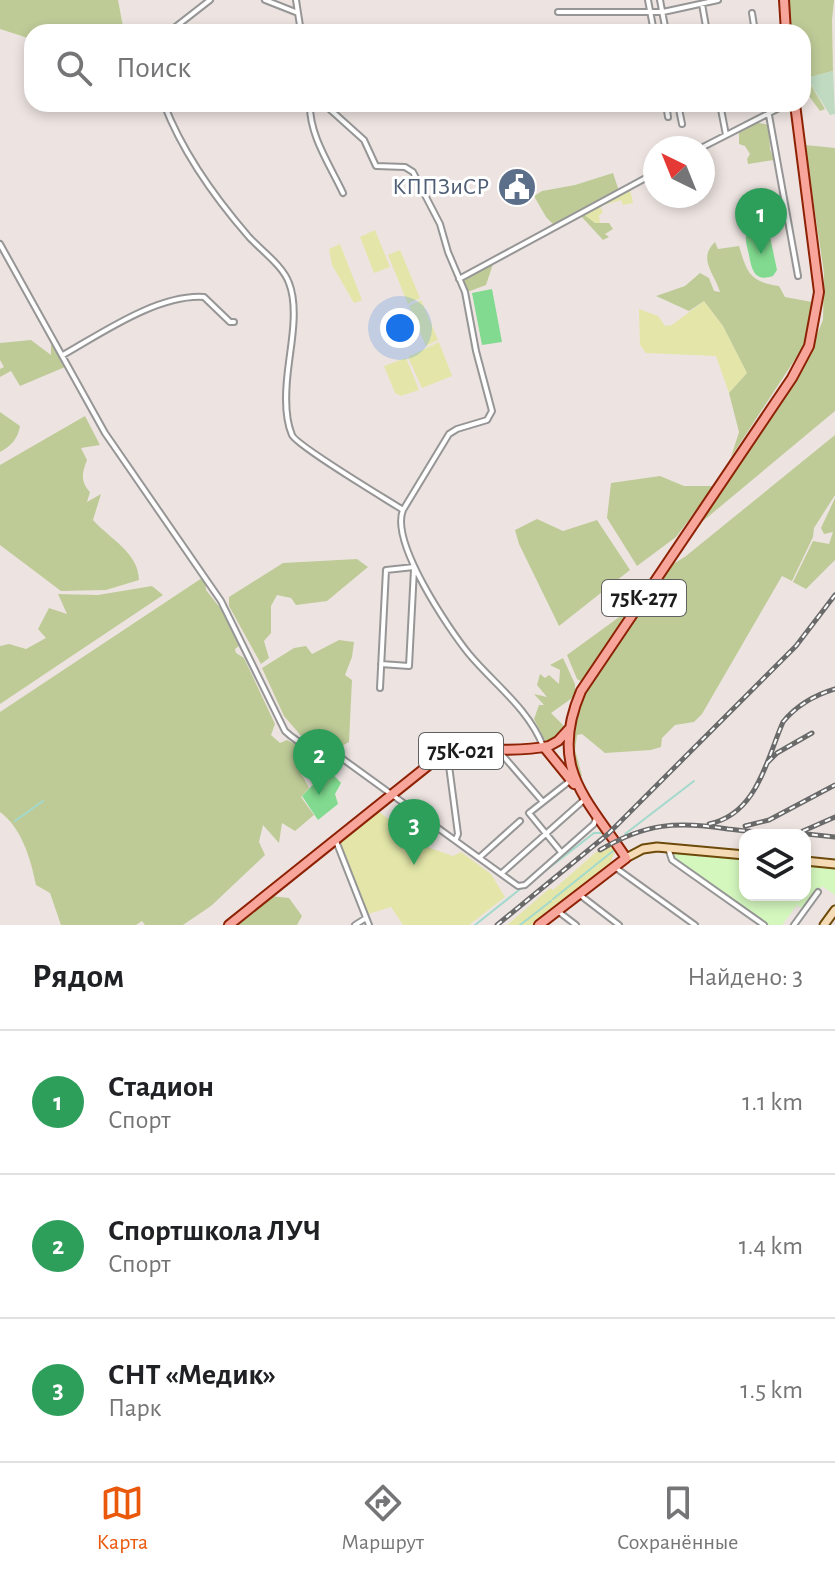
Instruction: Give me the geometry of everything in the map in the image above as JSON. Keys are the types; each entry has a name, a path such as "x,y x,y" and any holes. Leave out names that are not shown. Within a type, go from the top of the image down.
{"main road":[{"path":"784,0 786,24"},
{"name":"75К-277","path":"569,728 581,691 792,378 809,346 819,281 796,112"},
{"path":"569,728 555,743 544,747 585,799 619,858"},
{"path":"569,728 569,758 574,784"},
{"name":"75К-021","path":"229,925 418,772 448,755 474,748 544,747"},
{"path":"539,925 619,858 637,851 668,848 739,854"},
{"path":"811,862 835,864"},
{"path":"824,925 835,910"}],"street":[{"path":"179,24 210,0"},
{"path":"265,0 298,13"},
{"path":"296,0 300,24"},
{"path":"648,0 652,24"},
{"path":"660,0 665,24"},
{"path":"558,12 650,13 718,0"},
{"path":"702,4 706,24"},
{"path":"752,13 754,24"},
{"path":"167,112 185,149 248,235 289,283 292,331 286,401 293,436 305,449 403,510"},
{"path":"309,112 315,134 343,193"},
{"path":"331,112 364,140 376,166 411,169 440,224 468,300 476,351 492,411 487,420 449,434 403,510 399,520 400,532 414,567 470,655 522,712 544,747"},
{"path":"667,112 668,117"},
{"path":"680,112 682,124"},
{"path":"722,112 726,135"},
{"path":"756,120 762,112"},
{"path":"715,141 769,113 798,276"},
{"path":"459,279 643,179"},
{"path":"0,244 105,433 221,601 277,718 297,743 340,757 503,872 518,886 522,886 594,824 596,816"},
{"path":"63,355 145,311 174,300 204,297 230,322 234,322"},
{"path":"380,688 386,570 414,567"},
{"path":"381,664 409,666 414,567"},
{"path":"412,586 422,580"},
{"path":"497,748 543,802"},
{"path":"448,755 458,834 456,839"},
{"path":"561,852 529,813 574,784"},
{"path":"503,872 585,799"},
{"path":"479,857 520,821"},
{"path":"336,840 369,925"},
{"path":"668,848 672,860 764,925"},
{"path":"619,858 695,925"},
{"path":"794,925 818,892"},
{"path":"579,894 619,925"},
{"path":"558,910 576,925"},
{"path":"355,925 366,918"}],"green space":[{"path":"0,0 118,0 122,24 24,24 24,37 0,29"},
{"path":"789,0 834,0 833,71 811,77 811,24 789,24"},
{"path":"833,71 835,114 830,115 811,84 811,77"},
{"path":"811,85 825,109 820,111 811,99"},
{"path":"755,122 769,125 770,149 774,160 748,164 750,154 745,146 739,144 739,131"},
{"path":"805,145 835,148 835,411 703,521 704,513 806,361 823,320 824,273"},
{"path":"613,173 619,191 555,226 534,196 542,191"},
{"path":"630,189 633,203 623,205 621,200 600,206 603,213 599,215 600,225 583,214"},
{"path":"580,215 595,223 609,223 613,229 605,234 609,237 603,240"},
{"path":"764,227 769,232 777,270 773,276 762,278 755,274 751,266 746,238 748,231"},
{"path":"375,230 390,267 374,273 360,237"},
{"path":"715,242 718,249 739,246 751,275 762,282 779,286 785,297 812,302 803,347 731,457 739,432 729,393 747,373 723,326 704,301 689,311 656,296 685,286 700,273 709,278 714,291 720,292 707,261 707,254"},
{"path":"340,244 362,300 354,303 332,265 329,249"},
{"path":"400,250 420,298 408,304 388,255"},
{"path":"494,261 486,285 467,290 463,279"},
{"path":"492,289 502,342 482,345 472,293"},
{"path":"421,300 438,340 426,346 409,306"},
{"path":"704,301 723,326 747,373 729,393 716,356 646,353 640,345 639,309 658,316 665,326 672,325"},
{"path":"31,340 51,355 51,345 54,345 65,367 20,386 11,371 0,377 0,369 4,367 0,360 0,343"},
{"path":"439,342 452,376 422,388 408,357"},
{"path":"406,358 419,390 401,396 395,393 384,366"},
{"path":"0,412 20,426 13,442 0,452"},
{"path":"85,416 100,445 81,448 87,460 83,477 90,492 87,502 101,494 93,520 129,554 138,570 139,580 106,590 61,591 0,545 0,465"},
{"path":"835,435 835,495 814,528 813,537 792,581 782,576 702,714 694,722 675,725 662,738 661,747 651,750 605,753 582,734 577,735 575,750 582,776 576,778 573,731 582,700 670,566"},
{"path":"660,476 684,486 714,486 676,537 637,566 607,518 611,483"},
{"path":"835,498 835,560 806,589 793,582 813,541 829,544 833,532 824,534 821,528"},
{"path":"537,519 563,531 597,520 630,570 559,626 515,530"},
{"path":"357,559 368,567 327,601 296,605 291,598 277,595 271,606 271,633 264,641 269,658 261,664 229,606 229,597 283,563"},
{"path":"205,576 206,590 221,609 239,646 235,649 236,653 244,658 275,724 271,735 280,743 287,740 315,753 339,758 320,776 301,755 295,761 309,788 301,797 314,815 295,831 282,823 279,843 263,825 259,842 265,855 211,906 183,925 145,925 142,921 136,925 61,925 50,893 36,885 20,836 0,812 0,712"},
{"path":"152,586 163,595 0,704 0,646 9,644 26,649 46,638 38,629 49,608 67,614 58,594 98,595"},
{"path":"640,589 644,593 582,682 577,679 567,655 622,615"},
{"path":"339,640 354,642 345,675 352,680 349,742 336,749 302,737 284,716 262,668 294,648 306,646 312,654"},
{"path":"563,658 575,684 575,696 551,713 565,727 560,737 546,743 534,719 539,705 544,705 534,694 547,697 537,685 540,674 545,678 549,675 559,684 560,670 550,665"},
{"path":"328,769 341,783 335,794 338,804 318,820 302,796"},
{"path":"379,812 427,847 453,856 461,852 491,874 505,897 469,925 403,925 391,907 365,915 340,841"},
{"path":"612,843 615,851 610,864 534,925 507,925 550,888 553,890 595,853"},
{"path":"669,850 700,857 739,857 739,901 811,901 804,910 797,905 782,925 766,925 673,859"},
{"path":"811,864 835,866 835,895 822,886 811,901"},
{"path":"271,896 289,898 302,916 297,925 236,925"}],"waterway":[{"path":"625,834 694,781"},
{"path":"15,821 43,801"},
{"path":"535,879 594,833 605,833"},
{"path":"553,899 613,851"},
{"path":"475,925 524,886"},
{"path":"520,925 551,901"}],"railway":[{"path":"497,925 608,834 796,646 835,595"},
{"path":"709,824 725,818 749,798 788,716 806,702 835,689"},
{"path":"768,762 777,753 812,733"},
{"path":"745,826 769,820 835,785"},
{"path":"808,829 835,817"},
{"path":"600,850 632,834 662,826 693,825 739,830"},
{"path":"811,834 835,837"}],"place":[{"name":"КППЗиСР","path":"517,187"},
{"name":"Стадион","path":"761,254"},
{"name":"Спортшкола ЛУЧ","path":"319,795"},
{"name":"СНТ «Медик»","path":"414,865"}]}
